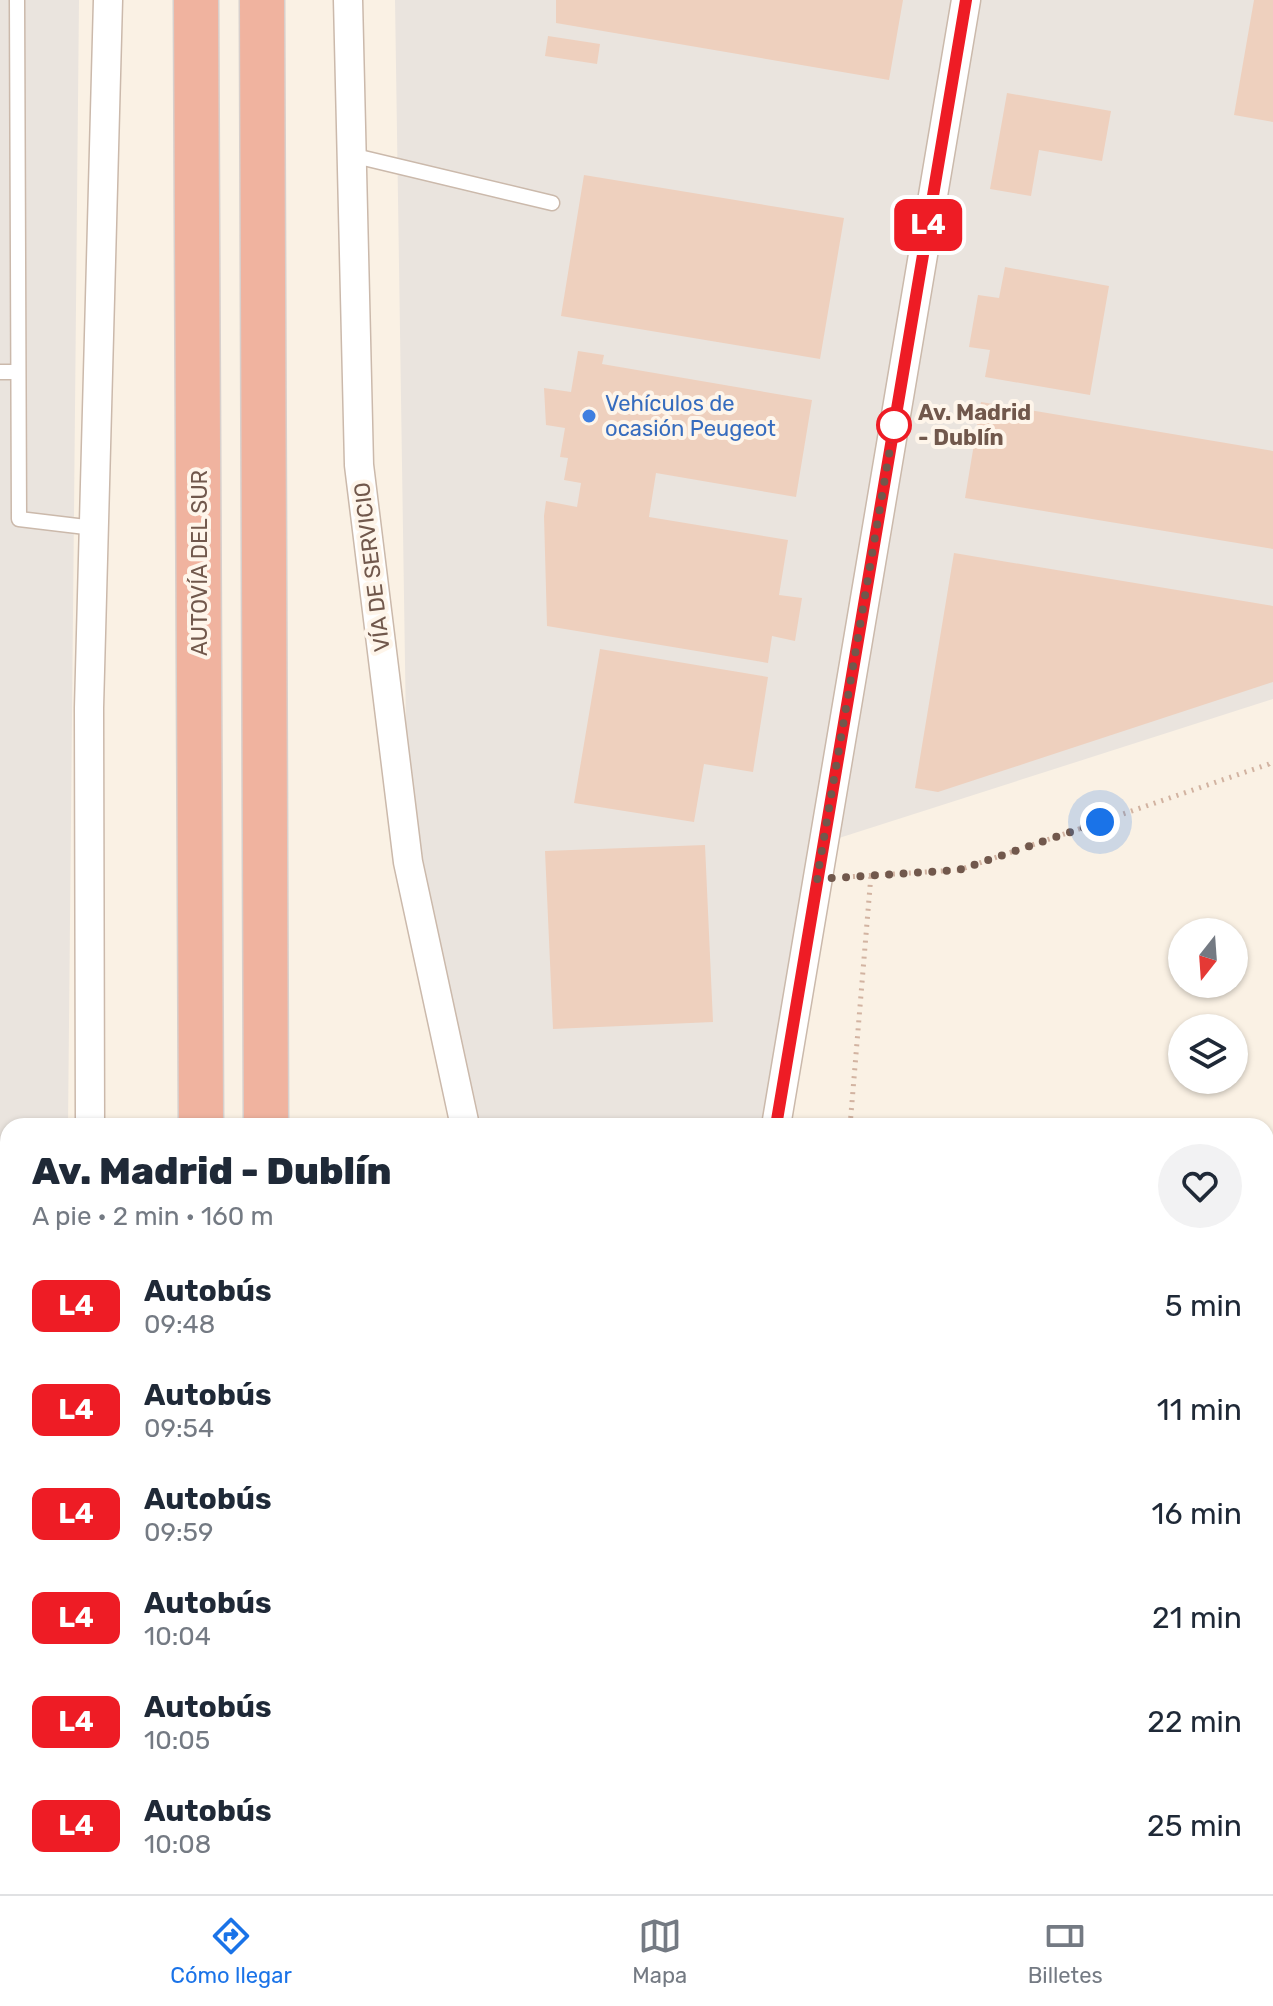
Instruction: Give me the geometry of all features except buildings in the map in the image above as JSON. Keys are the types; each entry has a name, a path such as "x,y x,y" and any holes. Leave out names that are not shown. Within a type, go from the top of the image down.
{"highway":[{"name":"AUTOVÍA DEL SUR","path":"196,0 201,1118"},
{"path":"262,0 266,1118"}],"street":[{"path":"90,1118 89,708 108,0"},
{"name":"VÍA DE SERVICIO","path":"348,0 359,465 408,862 463,1118"},
{"path":"777,1118 966,0"}],"lane":[{"path":"17,0 19,519 94,528"},
{"path":"351,155 552,203"},
{"path":"0,372 18,372"}],"path":[{"path":"817,879 959,870 1269,764 1273,760"},
{"path":"851,1118 871,875"}],"shaded area":[{"path":"0,0 79,0 68,1118 0,1118"},
{"path":"395,0 1273,0 1273,699 839,838 782,1118 463,1118 408,862"}],"bus line":[{"name":"L4","path":"777,1118 966,0"}],"place":[{"name":"Vehículos de ocasión Peugeot","path":"589,416"},
{"name":"Av. Madrid - Dublín","path":"894,425"}],"route":[{"path":"894,425 817,879 959,870 1100,822"}]}
